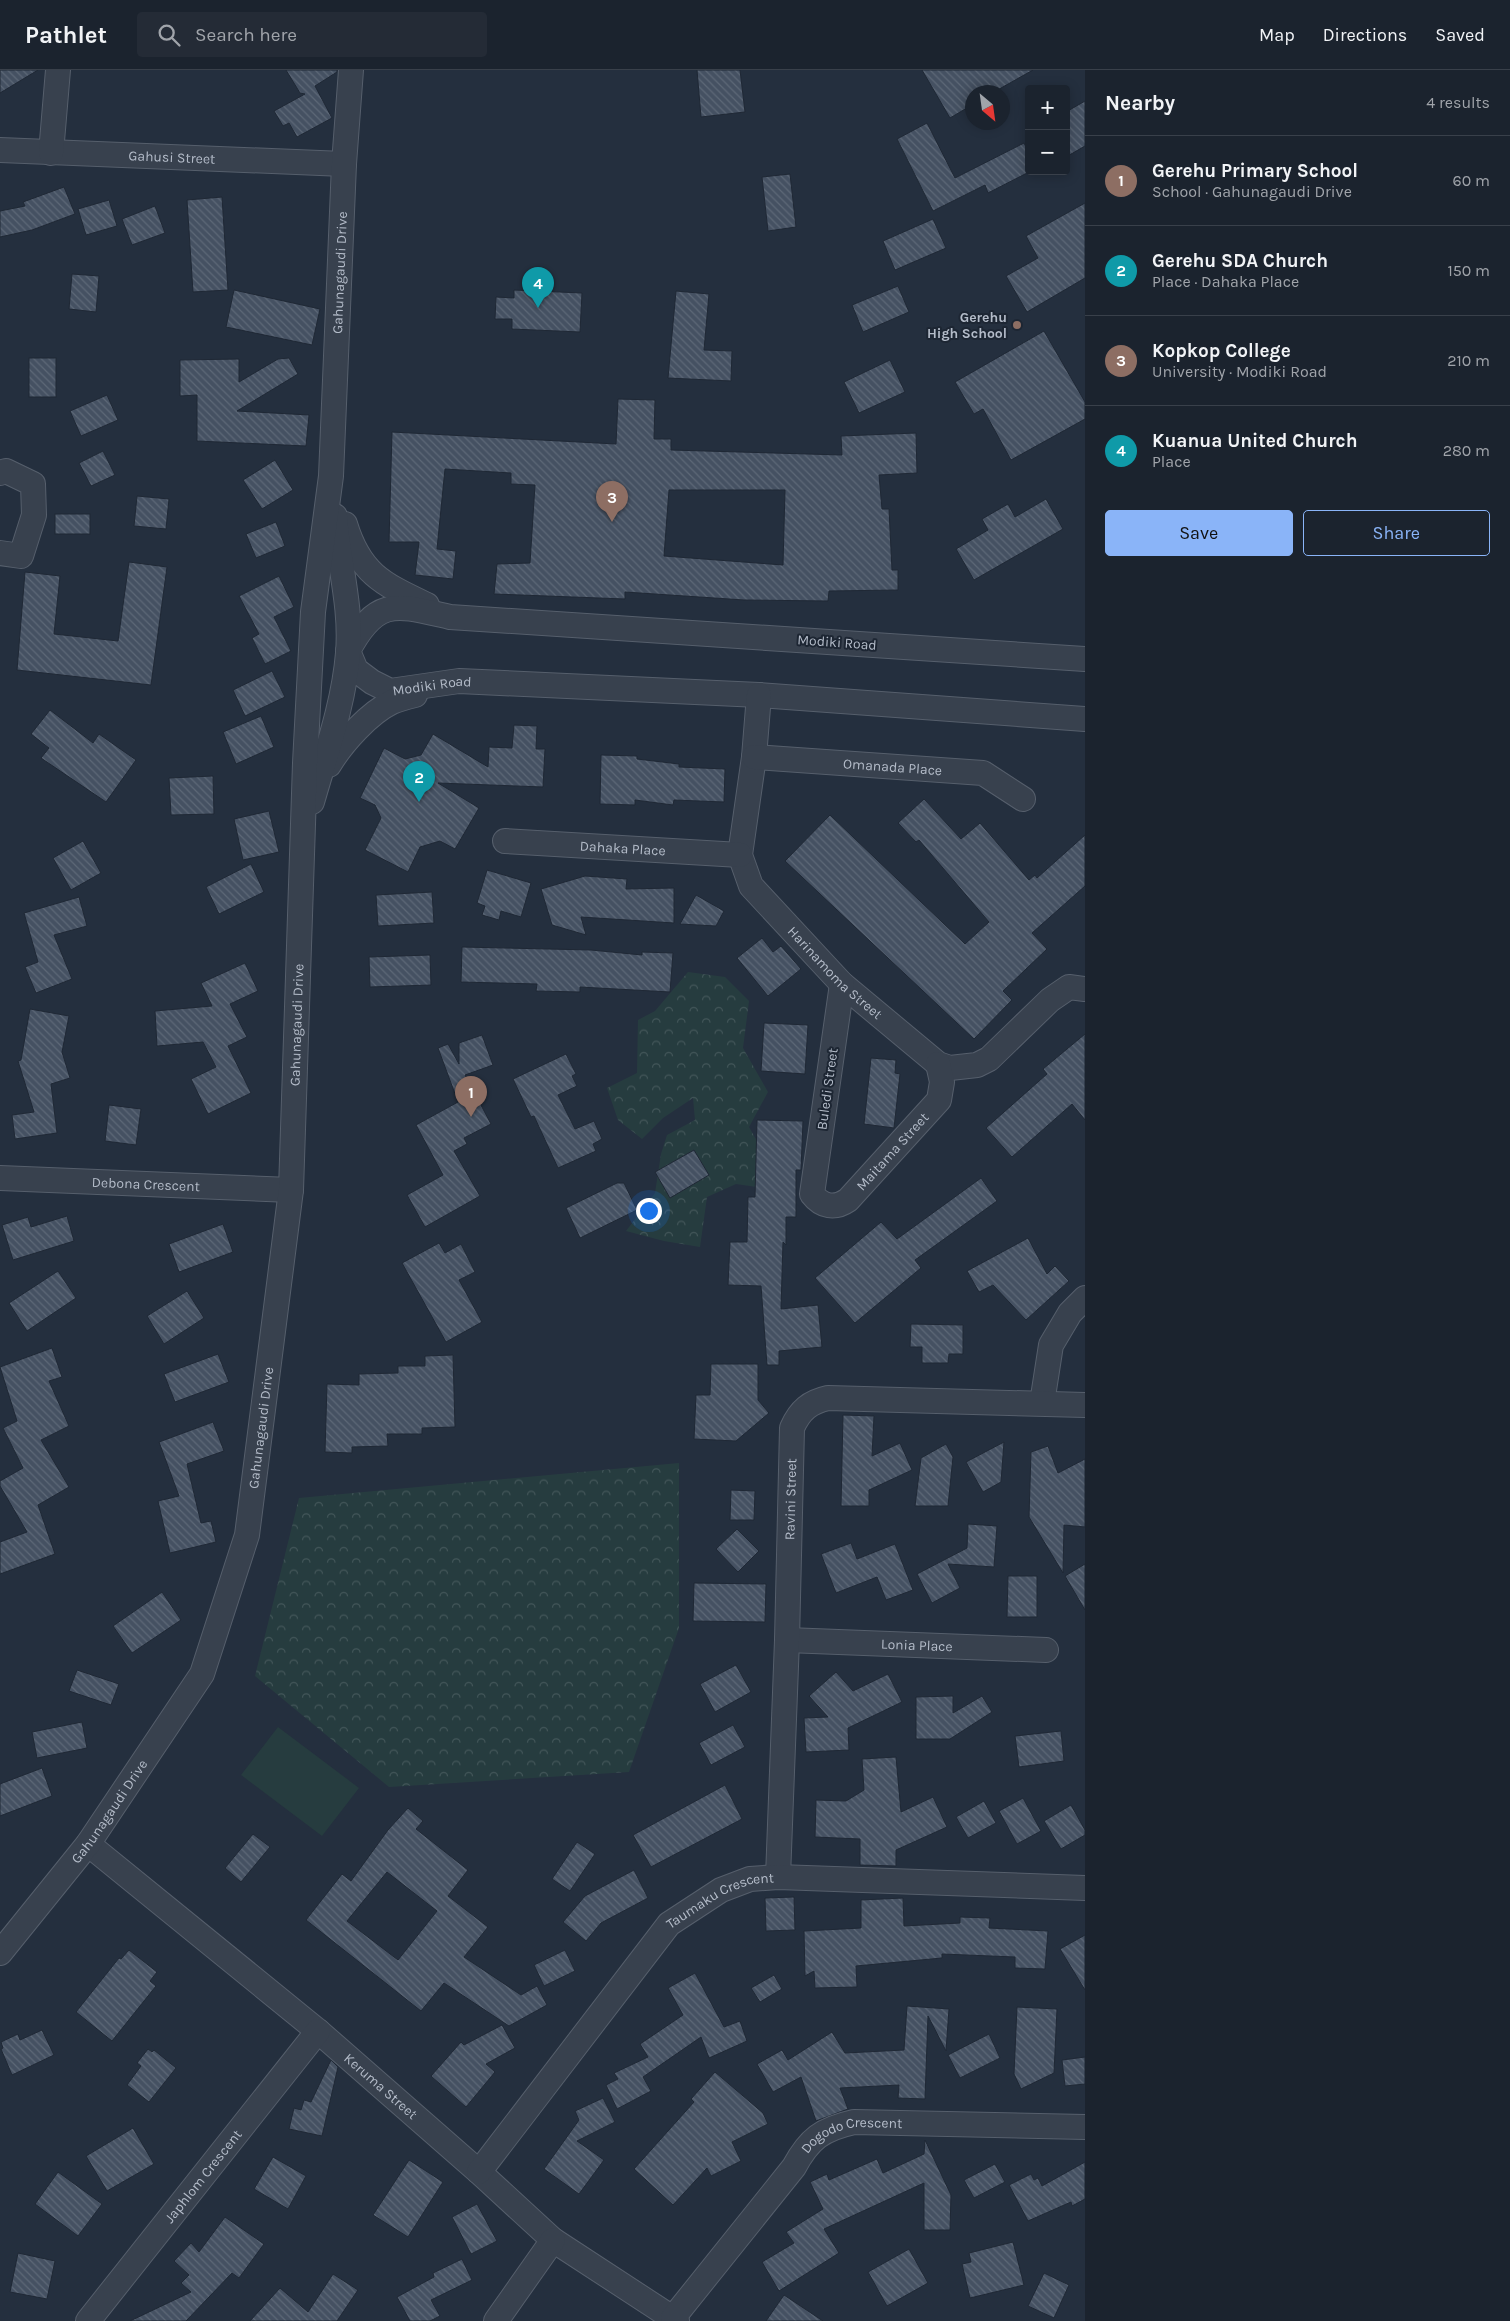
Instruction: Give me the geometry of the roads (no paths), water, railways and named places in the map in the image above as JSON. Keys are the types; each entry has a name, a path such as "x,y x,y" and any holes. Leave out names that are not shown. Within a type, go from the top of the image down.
{"street":[{"path":"51,153 58,70"},
{"name":"Gahunagaudi Drive","path":"0,1953 88,1844 202,1674 247,1536 291,1190 313,612 331,476 344,164 351,70"},
{"name":"Gahusi Street","path":"0,150 344,164"},
{"path":"0,473 6,471 33,484 34,515 21,556 0,554"},
{"path":"331,476 352,548 379,581 450,617"},
{"name":"Gahunagaudi Drive","path":"304,832 333,730 345,680 348,651 347,600 336,536 331,476"},
{"name":"Modiki Road","path":"1085,659 450,617 410,608 384,608 360,629 348,651 356,670 372,682 390,691 459,681 759,695 1085,719"},
{"path":"304,832 325,771 338,749 363,724 391,702 459,681"},
{"name":"Harinamoma Street","path":"759,695 754,757 740,854 751,886 842,984 938,1064"},
{"name":"Omanada Place","path":"754,757 983,773 1023,799"},
{"name":"Dahaka Place","path":"505,841 740,854"},
{"name":"Buledi Street","path":"812,1194 842,984"},
{"path":"938,1064 950,1068 976,1065 989,1058 1050,1000 1069,987 1085,989"},
{"name":"Maitama Street","path":"812,1194 822,1204 829,1206 836,1206 848,1200 939,1100 942,1082 938,1064"},
{"name":"Debona Crescent","path":"0,1178 291,1190"},
{"path":"1042,1403 1050,1345 1070,1312 1085,1298"},
{"name":"Ravini Street","path":"778,1877 787,1640 792,1428 797,1416 816,1401 828,1398 1085,1404"},
{"name":"Lonia Place","path":"787,1640 1046,1650"},
{"name":"Keruma Street","path":"88,1844 318,2031 480,2172 553,2240 675,2320"},
{"name":"Taumaku Crescent","path":"480,2172 669,1924 721,1890 750,1879 778,1877 1085,1888"},
{"name":"Japhlom Crescent","path":"88,2321 318,2031"},
{"name":"Dogodo Crescent","path":"675,2320 794,2167 804,2150 818,2135 835,2126 854,2122 1085,2127"},
{"path":"496,2321 553,2240"}],"place":[{"name":"Kuanua United Church","path":"538,308"},
{"name":"Gerehu High School","path":"1017,325"},
{"name":"Kopkop College","path":"612,522"},
{"name":"Gerehu SDA Church","path":"419,802"},
{"name":"Gerehu Primary School","path":"471,1117"}]}
